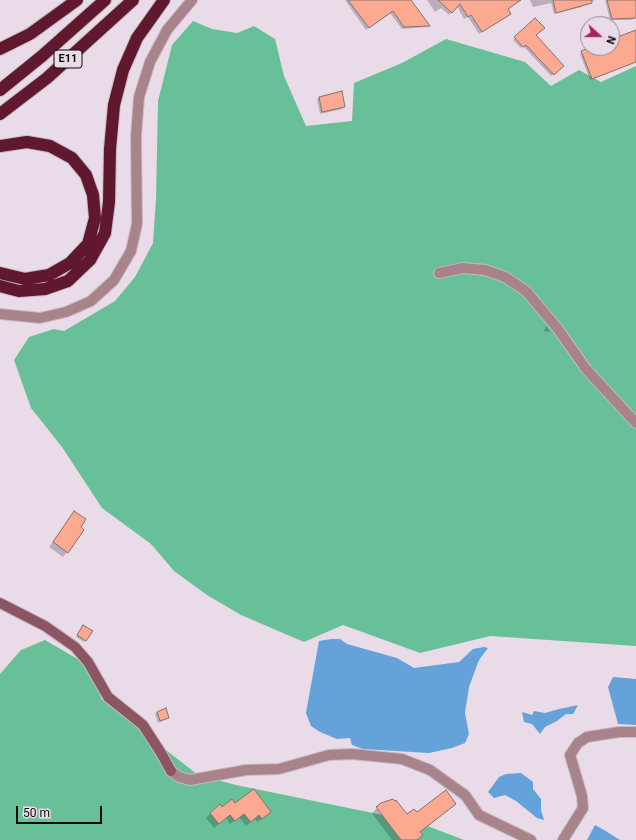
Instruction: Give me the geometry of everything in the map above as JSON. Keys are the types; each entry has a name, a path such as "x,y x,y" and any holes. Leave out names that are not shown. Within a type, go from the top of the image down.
{"highway":[{"path":"0,49 30,34 77,0"},
{"name":"E11","path":"0,90 42,56 105,0"},
{"name":"E11","path":"0,114 47,78 133,0"},
{"path":"0,286 19,291 45,288 68,281 90,260 105,233 109,202 110,149 114,105 123,70 136,38 164,0"},
{"path":"0,146 27,142 50,146 72,158 86,175 93,195 95,218 88,244 70,264 49,274 25,279 2,275 0,273"}],"street":[{"path":"0,314 40,318 66,312 91,301 114,280 131,251 137,224 136,136 139,97 150,62 167,30 192,0"},
{"path":"439,273 463,268 485,270 505,277 526,291 558,329 586,369 636,423"},
{"path":"0,603 45,626 75,647 88,662 108,697 143,725 171,770 179,777 190,780 246,770 279,769 329,755 352,754 402,759 430,770 465,795 479,815 531,840"},
{"path":"563,840 583,808 582,796 570,755 578,743 587,738 619,732 636,732"}],"green space":[{"path":"193,21 212,29 237,33 254,26 275,39 284,76 306,126 352,121 354,83 402,63 446,39 525,62 551,86 579,70 601,82 636,66 636,646 490,636 420,653 343,625 304,642 241,615 207,595 174,571 151,544 102,508 62,447 31,408 14,360 29,337 54,329 64,331 115,301 135,277 153,243 156,199 158,101 172,45"},
{"path":"45,640 88,665 102,700 198,775 236,785 417,822 464,840 0,840 0,674 21,650"}],"water":[{"path":"340,639 347,644 397,658 414,668 459,662 473,649 484,647 488,648 479,660 469,687 465,713 469,734 465,743 452,748 429,753 363,749 352,745 350,738 337,739 320,732 311,726 306,713 319,641"},
{"path":"613,677 636,679 636,725 618,724 608,687"},
{"path":"578,705 573,714 566,714 557,721 545,727 540,734 532,724 524,722 522,712 532,715 534,711 545,713"},
{"path":"521,773 533,782 533,789 541,799 541,810 544,820 537,818 516,801 505,795 494,798 488,792 499,777 506,774"},
{"path":"595,825 604,830 620,840 587,840"}],"building":[{"path":"348,0 411,0 430,26 404,27 393,11 369,28"},
{"path":"438,0 521,0 508,9 511,14 482,32 471,15 468,17 460,4 452,13"},
{"path":"553,0 592,0 592,3 556,13"},
{"path":"607,0 636,0 636,18 620,19 620,16 611,16"},
{"path":"535,18 545,28 536,35 564,66 554,75 526,45 523,47 514,37"},
{"path":"636,30 636,62 592,79 583,56 620,56 620,36"},
{"path":"342,91 345,107 322,112 319,97"},
{"path":"74,511 86,519 81,527 84,530 68,553 53,542"},
{"path":"83,625 93,631 86,641 77,635"},
{"path":"166,708 169,718 160,721 157,712"},
{"path":"254,789 271,812 262,819 259,815 251,822 244,814 235,821 230,815 219,824 210,813 220,804 222,807 232,799 235,803"},
{"path":"446,790 456,804 420,832 423,835 417,840 401,840 376,807 381,803 393,799 395,801 396,800 407,814 414,809 417,812"}]}
